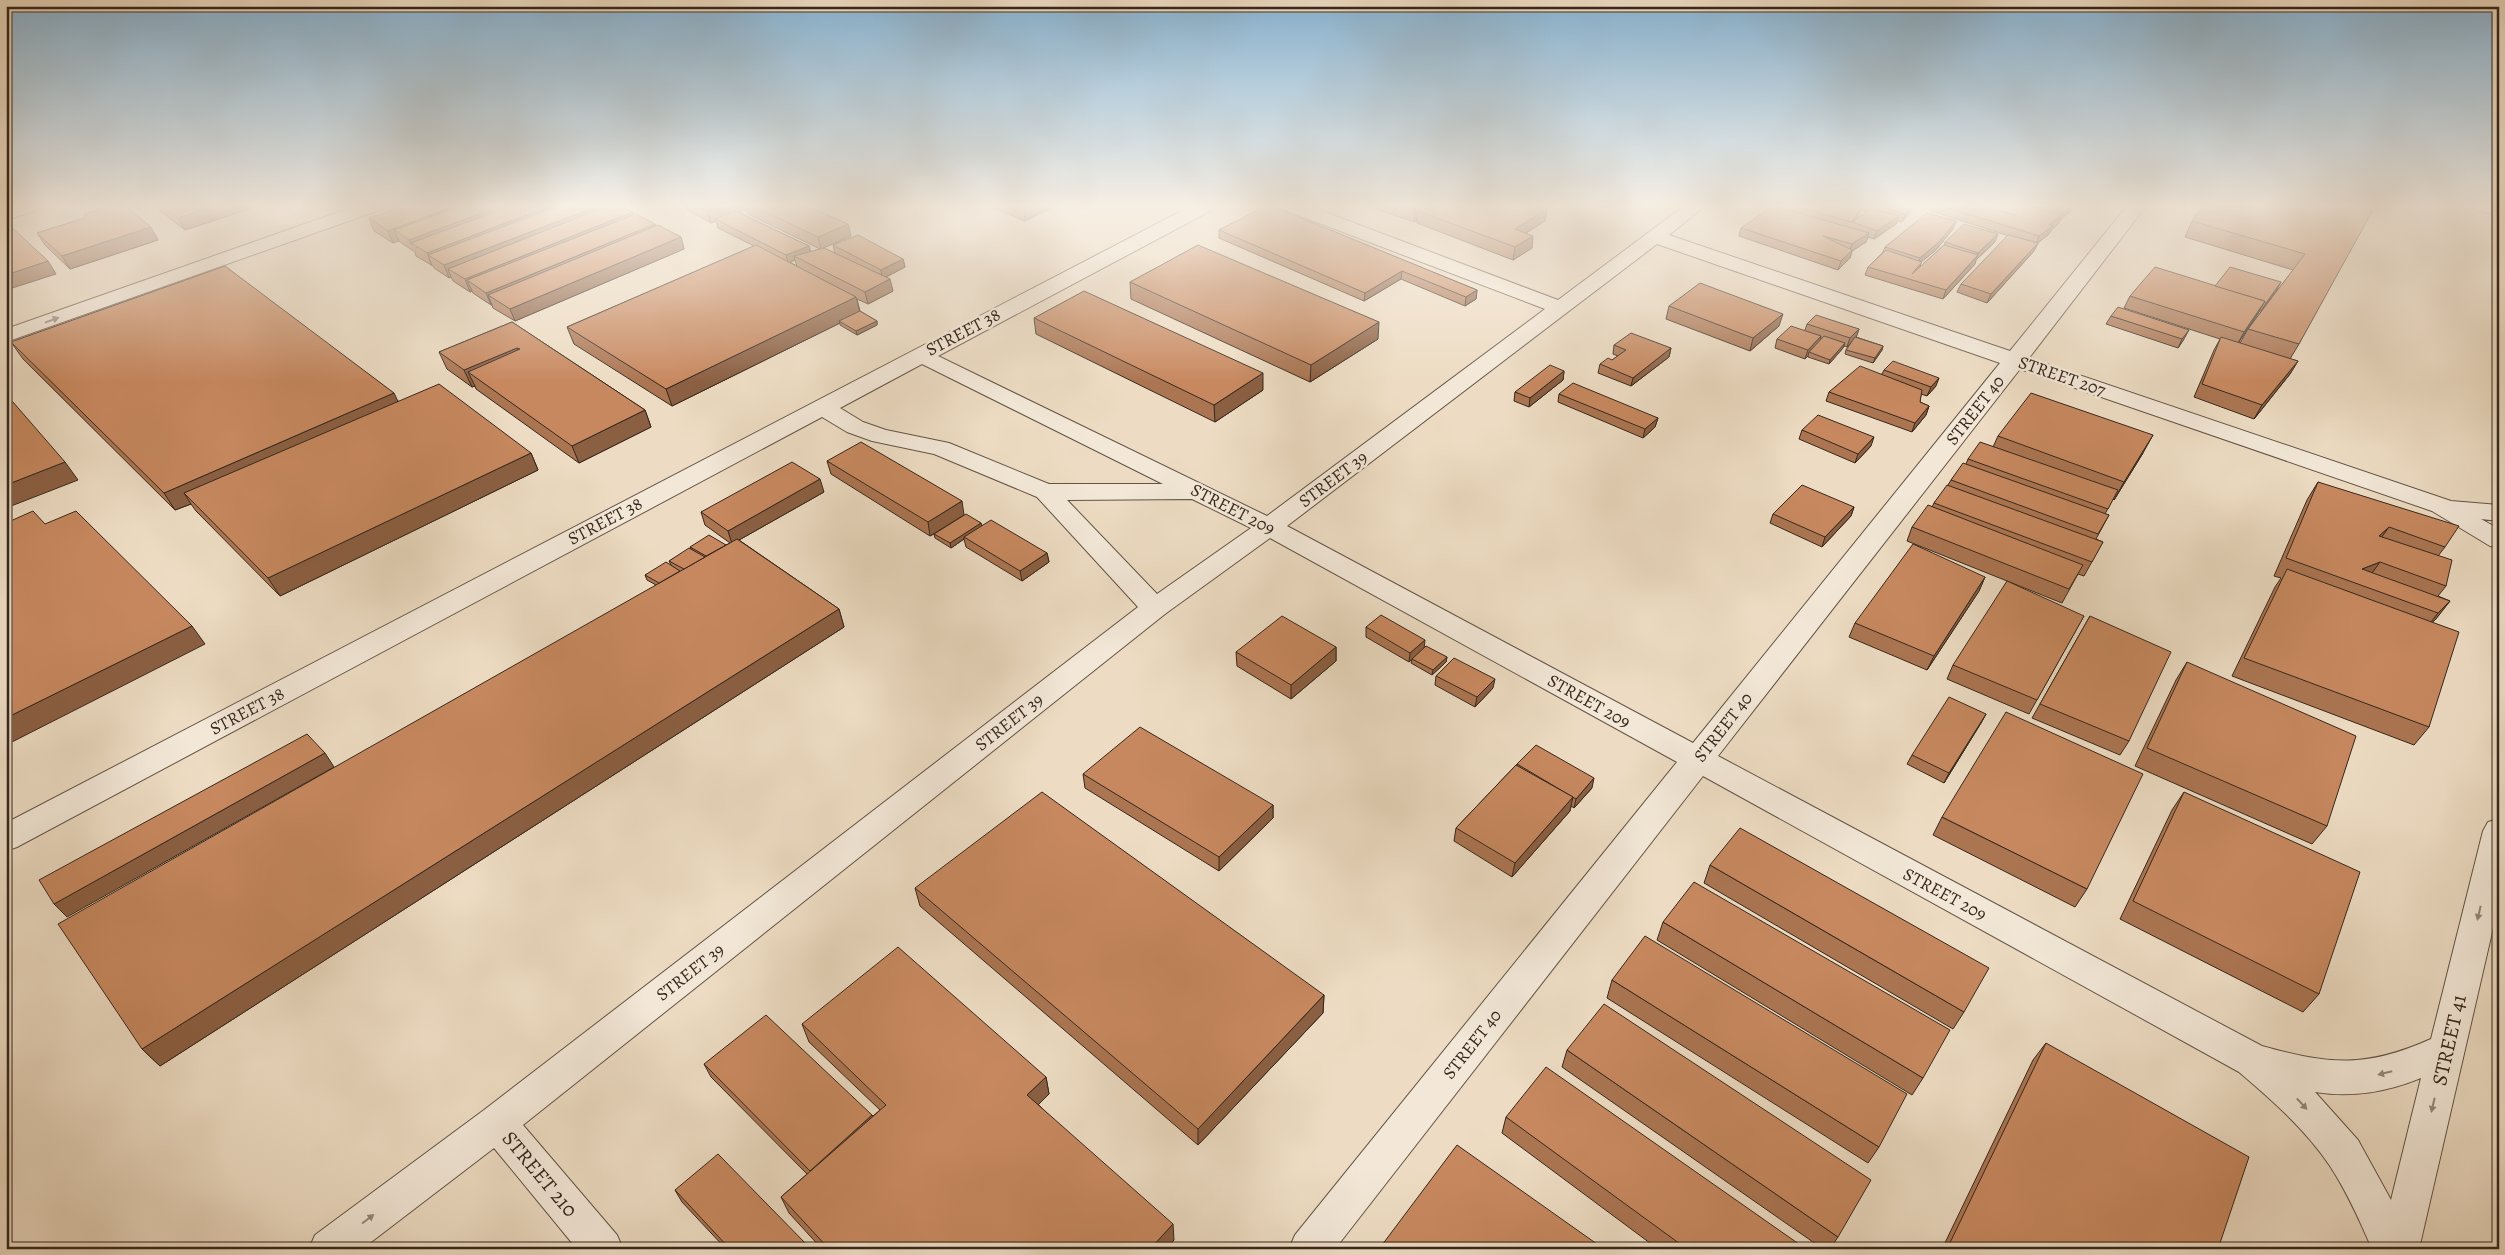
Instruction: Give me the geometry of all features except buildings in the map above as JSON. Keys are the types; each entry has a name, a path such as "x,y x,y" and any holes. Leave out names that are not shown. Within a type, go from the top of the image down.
{"street":[{"path":"6,321 167,265"},
{"path":"6,336 208,265"},
{"name":"STREET 38","path":"6,838 1093,265"},
{"path":"1446,265 1560,308"},
{"name":"STREET 39","path":"330,1249 497,1122 1155,608 1269,527 1618,265"},
{"name":"STREET 207","path":"1736,265 2441,506 2499,540"},
{"name":"STREET 40","path":"1309,1249 2091,265"},
{"name":"STREET 209","path":"920,355 1269,527 2252,1060 2290,1092 2325,1129 2353,1168 2393,1249"},
{"path":"821,407 855,427 880,436 940,448 1046,492 1198,492"},
{"path":"1046,492 1155,608"},
{"name":"STREET 207","path":"2441,506 2499,513"},
{"name":"STREET 41","path":"2399,1249 2499,831"},
{"name":"STREET 209","path":"2252,1060 2298,1073 2343,1078 2383,1075 2446,1050"},
{"name":"STREET 210","path":"497,1122 603,1249"}]}
